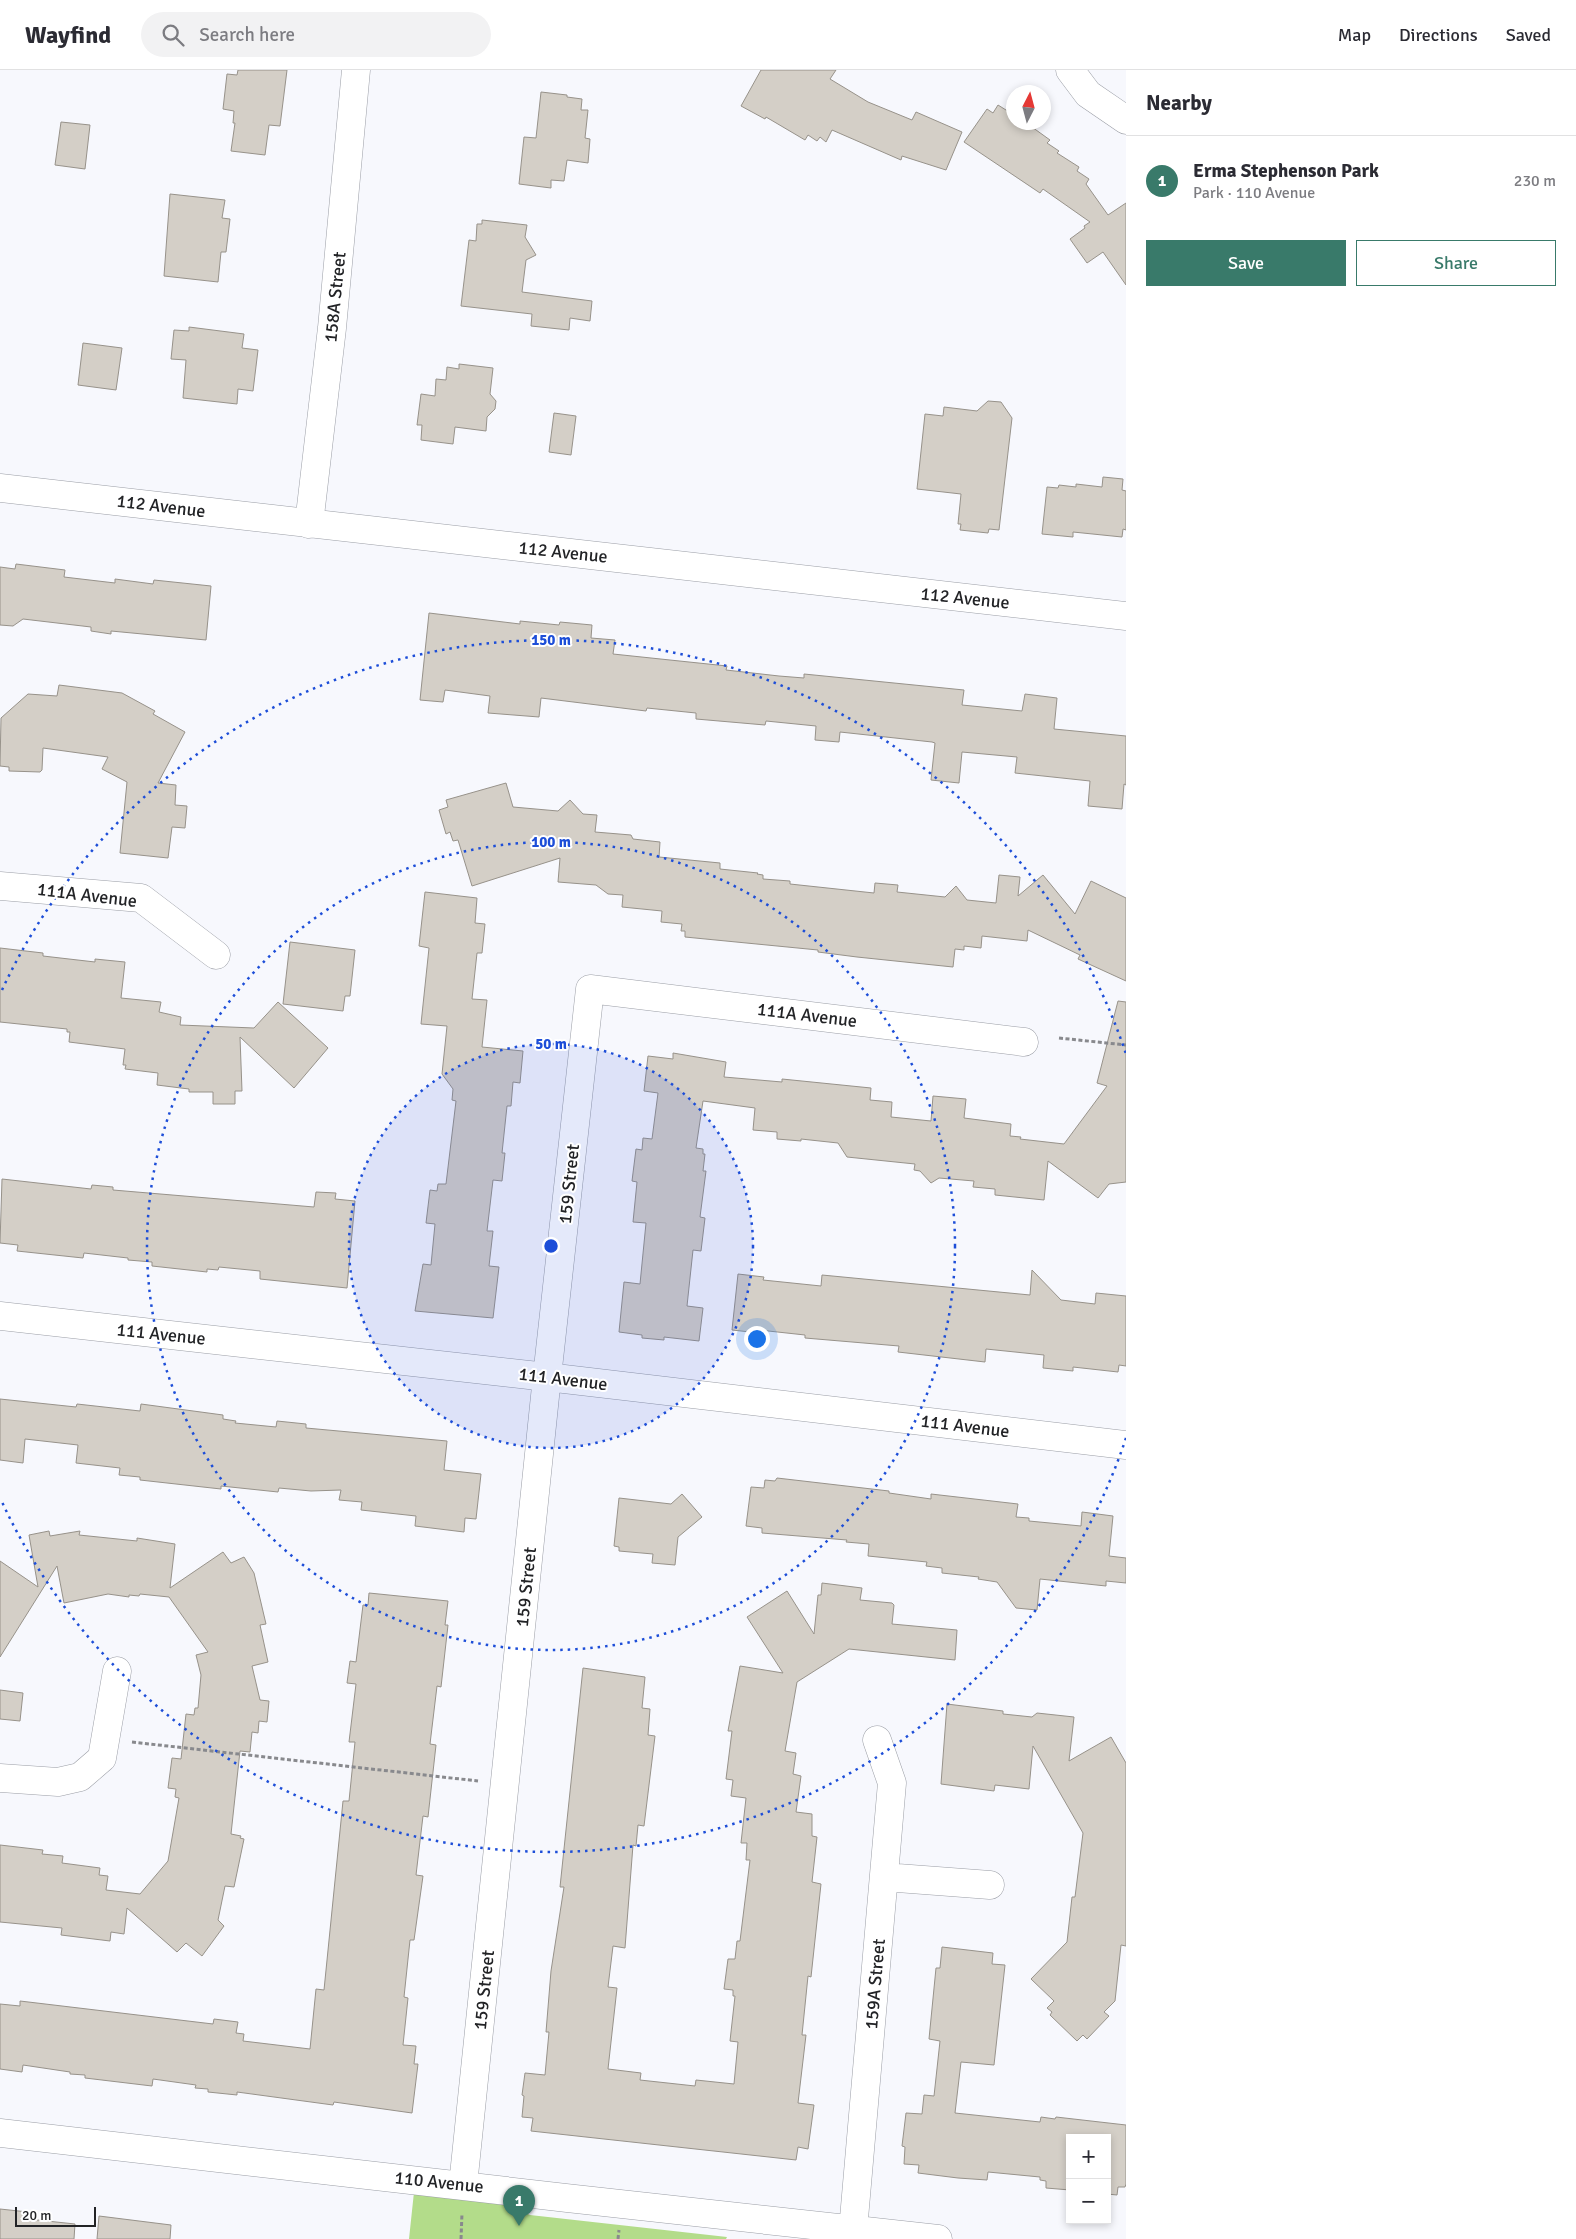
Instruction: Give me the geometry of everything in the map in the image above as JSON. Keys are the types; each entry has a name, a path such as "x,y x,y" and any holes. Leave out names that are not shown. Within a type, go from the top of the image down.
{"street":[{"name":"158A Street","path":"310,524 332,328 356,70"},
{"path":"1070,70 1088,94 1126,120"},
{"name":"112 Avenue","path":"0,488 1126,616"},
{"name":"111A Avenue","path":"0,886 140,898 216,955"},
{"name":"111A Avenue","path":"590,989 1024,1042"},
{"name":"159 Street","path":"463,2185 547,1377 590,989"},
{"name":"111 Avenue","path":"0,1316 547,1377 1126,1445"},
{"path":"0,1778 58,1782 80,1777 102,1758 117,1671"},
{"name":"159A Street","path":"853,2230 892,1783 876,1740"},
{"path":"884,1878 990,1885"},
{"name":"110 Avenue","path":"0,2133 463,2185 624,2206 938,2239"}],"path":[{"path":"1059,1038 1126,1045"},
{"path":"128,1741 480,1781"},
{"path":"461,2239 462,2212"},
{"path":"618,2239 619,2229"}],"green space":[{"path":"414,2192 520,2206 530,2215 727,2237 726,2239 409,2239"}],"building":[{"path":"238,70 287,70 280,126 269,125 265,155 231,151 235,123 233,123 234,111 223,109 227,74 237,75"},
{"path":"761,70 836,70 830,79 868,102 912,120 916,112 962,132 946,170 902,156 901,160 832,130 826,142 820,137 817,141 808,135 805,140 766,117 765,119 741,106"},
{"path":"541,92 582,99 581,110 588,110 585,138 590,139 588,163 567,160 564,181 551,180 551,188 519,184 524,137 536,138"},
{"path":"998,105 1006,110 1006,130 1036,130 1050,140 1047,143 1059,151 1057,153 1079,167 1077,171 1089,179 1086,184 1108,215 1126,203 1126,285 1103,252 1087,263 1070,239 1090,222 1043,189 1040,193 964,142 987,109 993,113"},
{"path":"61,122 90,125 85,169 55,165"},
{"path":"170,194 225,200 222,218 230,219 226,252 221,252 218,282 164,276"},
{"path":"482,220 527,225 525,237 536,255 526,260 522,292 592,301 590,321 570,318 569,330 531,326 532,314 461,306 469,240 476,241 477,224 482,224"},
{"path":"189,327 244,334 242,348 258,350 253,391 238,389 237,404 183,398 186,360 171,359 174,330 189,331"},
{"path":"83,343 122,348 116,390 78,385"},
{"path":"459,364 493,368 490,394 496,401 495,409 487,417 486,431 455,427 453,444 421,440 422,425 417,425 421,394 435,396 436,379 446,380 447,367 459,369"},
{"path":"988,401 1001,402 1012,418 999,530 989,529 988,533 960,530 961,524 958,524 961,494 917,489 925,414 943,416 944,407 977,411"},
{"path":"554,413 576,416 571,455 549,452"},
{"path":"1103,477 1123,479 1122,490 1126,491 1126,530 1123,529 1122,537 1073,532 1073,537 1042,534 1047,487 1058,488 1059,485 1076,487 1076,484 1102,487"},
{"path":"16,564 65,570 64,577 115,583 115,579 153,584 154,580 211,586 206,640 111,631 111,634 91,631 91,627 23,619 13,626 0,625 0,567 15,569"},
{"path":"429,613 520,624 520,621 559,625 560,622 592,625 591,638 615,640 613,654 727,666 726,670 779,676 804,678 804,674 964,690 962,705 1022,711 1025,694 1057,698 1054,729 1126,736 1126,785 1124,784 1122,809 1088,806 1090,781 1015,773 1017,757 962,752 959,783 931,780 935,743 932,742 840,732 839,742 815,740 816,726 766,721 765,725 696,719 696,713 647,708 646,711 541,698 539,717 488,713 490,696 445,690 443,702 420,700"},
{"path":"59,685 122,693 155,711 153,714 185,732 158,783 176,785 175,805 187,806 185,828 172,827 168,858 120,853 127,782 102,769 108,757 43,748 42,770 40,772 9,771 9,767 0,766 1,718 28,694 57,696"},
{"path":"506,783 513,807 558,811 570,800 583,814 597,815 595,832 631,835 633,839 660,842 659,857 720,863 720,869 758,873 763,875 763,879 790,881 790,884 874,893 875,883 898,885 897,892 945,897 956,886 967,900 996,903 999,875 1020,877 1018,896 1043,875 1075,914 1091,881 1126,898 1126,981 1078,959 1080,955 1028,930 1027,941 982,936 981,948 964,946 964,950 955,949 953,967 857,957 818,952 818,950 685,937 685,931 681,931 682,924 661,922 662,911 622,907 623,895 608,894 596,885 558,882 560,858 472,886 458,840 453,841 450,832 446,834 439,810 448,807 446,800"},
{"path":"425,892 477,898 475,923 485,924 482,953 477,953 472,999 487,1000 482,1047 523,1051 520,1083 513,1082 511,1106 507,1106 502,1153 505,1153 502,1181 493,1180 487,1231 493,1231 489,1266 499,1267 493,1318 415,1311 423,1264 431,1265 435,1224 426,1223 430,1190 437,1191 438,1184 446,1184 456,1101 452,1100 453,1089 442,1074 447,1026 421,1024 429,948 419,946"},
{"path":"290,942 355,950 350,996 345,996 343,1011 283,1004"},
{"path":"0,948 43,953 43,956 95,962 95,959 125,962 121,998 161,1002 159,1012 181,1017 180,1025 254,1028 278,1002 328,1048 294,1088 240,1037 242,1091 235,1091 235,1104 213,1104 213,1092 189,1092 189,1089 157,1085 158,1073 125,1069 126,1065 123,1065 125,1049 69,1042 70,1032 67,1032 67,1029 0,1022"},
{"path":"1118,1001 1126,1002 1126,1182 1109,1184 1098,1198 1048,1161 1044,1200 995,1195 995,1189 973,1187 974,1181 939,1178 931,1183 920,1171 914,1170 915,1164 847,1157 838,1143 801,1139 801,1141 777,1139 777,1132 753,1130 755,1108 703,1101 696,1148 703,1149 703,1154 705,1154 703,1171 706,1171 700,1217 705,1218 701,1251 693,1250 687,1306 703,1308 699,1341 664,1337 664,1340 642,1338 642,1335 619,1332 624,1282 640,1284 646,1223 633,1222 637,1182 632,1181 636,1149 642,1150 643,1138 652,1139 658,1093 644,1091 648,1056 673,1059 673,1053 726,1062 724,1077 782,1082 782,1079 871,1088 870,1100 892,1102 891,1117 931,1121 933,1096 966,1099 964,1118 1011,1124 1010,1136 1021,1137 1020,1139 1064,1144 1107,1086 1097,1083"},
{"path":"2,1179 91,1189 92,1185 113,1187 113,1190 314,1207 316,1192 336,1193 335,1199 355,1201 347,1288 260,1279 260,1271 219,1267 218,1270 207,1269 207,1272 152,1266 152,1262 84,1253 83,1258 17,1251 18,1245 0,1243"},
{"path":"1032,1270 1061,1300 1095,1304 1096,1293 1126,1296 1126,1366 1119,1365 1118,1372 1073,1367 1073,1371 1043,1368 1044,1355 986,1349 985,1362 898,1352 899,1346 805,1338 805,1335 759,1330 759,1333 732,1330 738,1274 764,1277 763,1280 821,1286 822,1275 1030,1295"},
{"path":"0,1399 76,1407 77,1404 140,1411 141,1404 223,1415 223,1419 236,1421 235,1423 276,1427 277,1421 306,1424 306,1428 447,1441 444,1470 481,1474 476,1519 465,1518 464,1532 415,1526 416,1516 361,1510 362,1502 339,1500 341,1490 311,1491 279,1488 278,1492 221,1486 221,1489 140,1480 140,1477 119,1475 120,1468 76,1463 78,1445 25,1439 23,1463 0,1460"},
{"path":"777,1478 889,1491 889,1493 931,1499 931,1494 1018,1504 1016,1517 1029,1518 1029,1521 1081,1526 1082,1512 1113,1516 1109,1556 1126,1558 1126,1583 1106,1581 1106,1586 1040,1579 1037,1610 1016,1608 997,1582 978,1579 979,1577 942,1573 942,1568 926,1566 927,1562 868,1556 869,1544 846,1542 847,1540 762,1533 762,1528 746,1526 751,1487 764,1488 765,1480 775,1481"},
{"path":"682,1494 702,1517 678,1537 675,1565 652,1563 653,1554 619,1551 619,1547 614,1546 619,1498 671,1504"},
{"path":"49,1531 50,1536 80,1531 79,1535 137,1541 137,1538 175,1544 170,1588 223,1552 231,1563 244,1557 254,1573 266,1624 260,1625 268,1662 252,1666 260,1700 269,1701 267,1722 259,1721 258,1733 252,1732 250,1752 240,1751 231,1834 241,1836 240,1838 244,1839 234,1887 225,1886 218,1920 224,1926 202,1956 186,1943 177,1952 127,1908 124,1934 111,1932 110,1941 61,1935 62,1928 0,1922 0,1845 43,1850 42,1854 63,1856 62,1863 100,1868 99,1875 108,1876 106,1890 140,1894 168,1861 179,1798 175,1797 176,1789 168,1788 172,1758 181,1759 186,1714 194,1715 195,1708 198,1708 201,1675 196,1655 208,1652 169,1597 140,1594 139,1596 129,1595 129,1597 108,1594 64,1603 57,1566 0,1657 0,1561 38,1587 29,1535"},
{"path":"822,1583 862,1588 860,1600 892,1603 894,1605 892,1624 957,1630 955,1660 849,1649 797,1682 785,1751 796,1753 793,1774 801,1776 796,1812 812,1814 812,1836 817,1837 812,1882 821,1884 811,1977 808,1976 802,2035 806,2035 798,2103 814,2105 808,2149 798,2147 796,2160 531,2131 533,2118 522,2117 524,2096 522,2095 525,2073 545,2075 549,2032 546,2032 551,1971 564,1887 560,1887 583,1668 645,1677 642,1708 650,1709 648,1735 655,1736 644,1826 638,1825 636,1846 633,1845 625,1948 613,1946 608,1987 617,1988 608,2069 641,2073 640,2080 695,2086 696,2080 734,2084 738,2042 730,2041 735,1996 733,1996 733,1990 724,1989 728,1959 735,1959 737,1941 740,1941 750,1860 746,1860 747,1843 741,1843 746,1798 731,1796 733,1780 726,1779 732,1731 728,1731 740,1666 783,1673 747,1617 787,1591 814,1634 818,1595 821,1595"},
{"path":"369,1593 448,1601 445,1625 448,1625 441,1687 437,1686 430,1744 436,1745 428,1817 423,1816 416,1875 423,1876 414,1940 410,1940 404,1997 408,1998 403,2045 416,2046 414,2064 418,2064 412,2113 334,2102 333,2105 237,2092 237,2095 208,2092 208,2089 195,2088 196,2085 153,2079 152,2086 85,2078 85,2075 23,2065 22,2072 0,2069 0,2004 20,2006 20,2001 213,2024 214,2019 238,2022 236,2033 244,2034 243,2041 310,2049 316,1989 324,1990 343,1801 349,1801 355,1742 349,1742 356,1684 347,1683 350,1661 356,1662 363,1605 368,1605"},
{"path":"0,1690 23,1693 20,1721 0,1719"},
{"path":"947,1704 1003,1711 1003,1714 1032,1717 1037,1713 1074,1717 1069,1761 1111,1737 1126,1763 1126,1946 1121,1945 1115,2001 1104,2012 1109,2016 1087,2039 1083,2035 1077,2041 1050,2015 1052,2012 1047,2008 1054,2001 1031,1979 1067,1942 1072,1897 1075,1897 1083,1833 1033,1746 1029,1789 995,1785 994,1791 941,1784"},
{"path":"942,1947 993,1953 992,1964 1005,1965 994,2065 961,2062 955,2113 1040,2122 1041,2117 1055,2119 1056,2117 1126,2125 1126,2184 1125,2187 1118,2187 1117,2195 1111,2194 1111,2134 1066,2134 1066,2190 1046,2188 1046,2181 1040,2180 1040,2177 988,2172 987,2180 958,2178 918,2173 919,2165 904,2164 905,2147 902,2146 906,2113 922,2114 924,2095 934,2096 940,2041 929,2039 936,1968 940,1968"},
{"path":"0,2209 28,2212 28,2219 75,2224 74,2239 0,2239"},
{"path":"99,2216 171,2225 170,2239 97,2239"}],"place":[{"name":"Erma Stephenson Park","path":"519,2226"}]}
